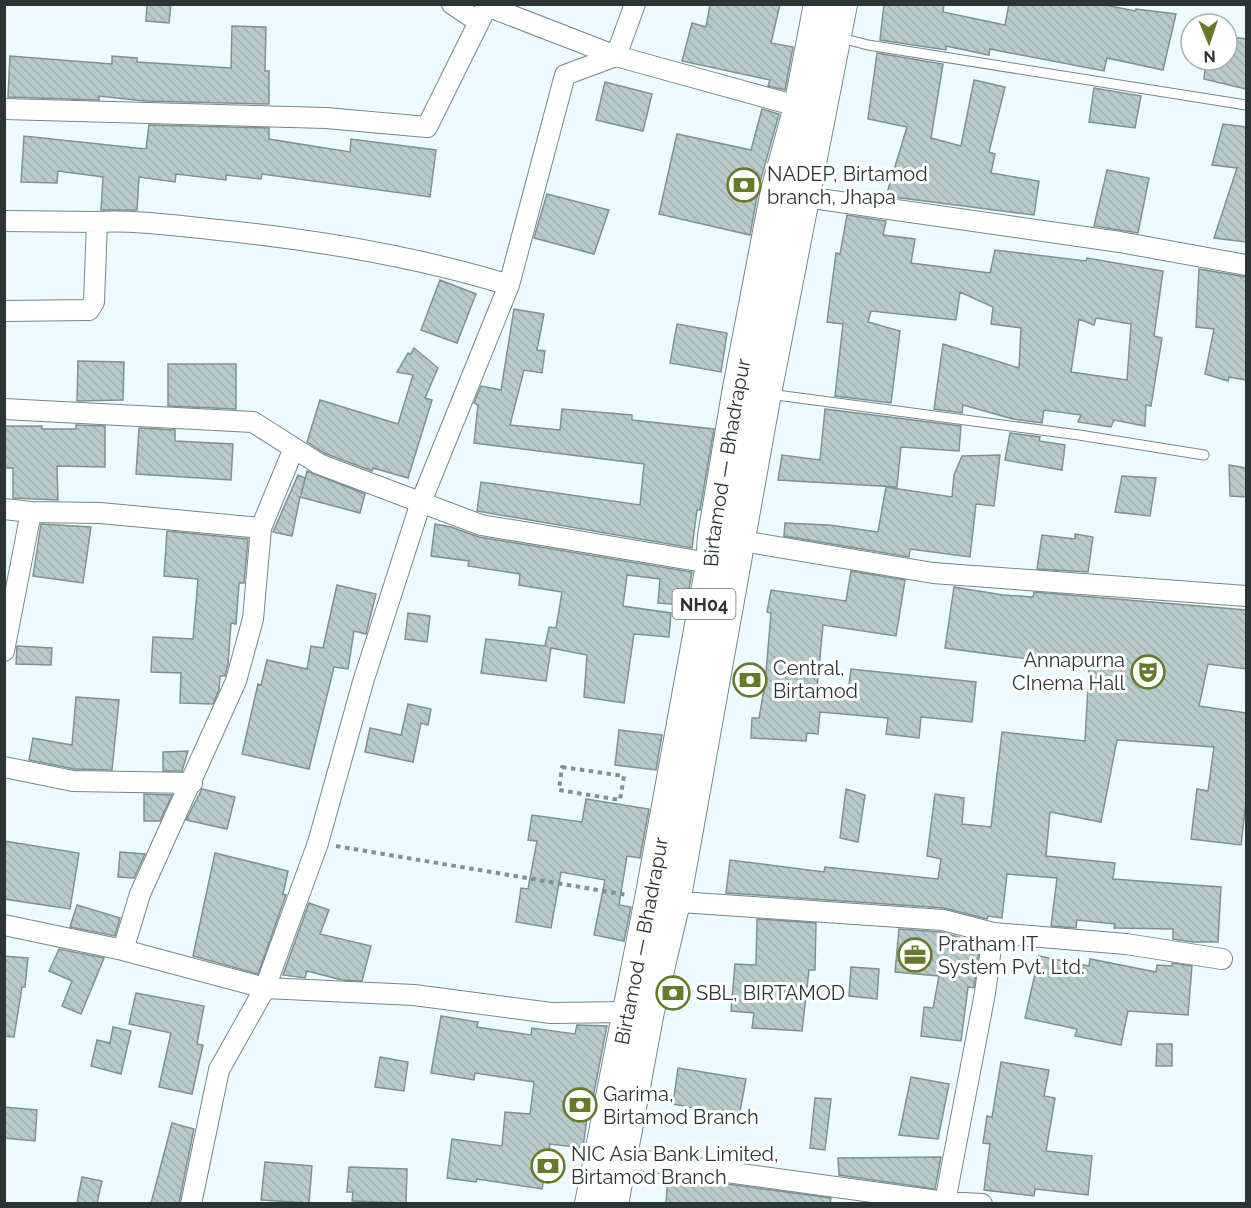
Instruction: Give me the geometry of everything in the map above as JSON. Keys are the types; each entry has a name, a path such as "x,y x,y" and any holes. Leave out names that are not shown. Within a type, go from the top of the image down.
{"main road":[{"name":"Birtamod — Bhadrapur","path":"725,552 766,393 805,197 819,4"},
{"name":"Birtamod — Bhadrapur","path":"590,1203 610,1156 649,1011 663,900 725,552 776,190 811,110 836,37 842,4"},
{"name":"Birtamod — Bhadrapur","path":"613,1203 610,1156 628,1012 663,900"}],"street":[{"path":"452,4 479,22"},
{"path":"191,1203 219,1070 265,988 318,843 363,682 421,502 509,285 565,75 616,56 635,4"},
{"path":"4,109 326,118 427,128 487,6 616,56 811,110"},
{"path":"805,197 1120,242 1246,265"},
{"path":"4,220 130,221 294,237 458,269 509,285"},
{"path":"4,311 89,310 94,302 97,222"},
{"path":"4,409 253,422 319,464 481,525 933,573 1246,596"},
{"path":"123,950 140,894 192,783 239,671 253,619 261,528 294,448"},
{"path":"4,509 31,512 100,513 261,528"},
{"path":"4,651 31,512"},
{"path":"4,767 73,781 192,783"},
{"path":"663,900 943,920 993,933 1126,944 1222,959"},
{"path":"4,926 123,950 265,988 414,995 551,1013 628,1012"},
{"path":"945,1202 986,993 993,933"},
{"path":"610,1156 945,1202 982,1203"}],"lane":[{"path":"836,37 868,45 1246,105"},
{"path":"766,393 1079,435 1204,455"}],"path":[{"path":"562,767 624,776 620,800 559,790 562,767"},
{"path":"318,843 663,900"}],"building":[{"path":"147,4 171,4 169,23 146,21"},
{"path":"710,4 780,4 771,43 793,47 785,90 768,86 770,80 682,61 692,23 706,27"},
{"path":"884,4 944,4 943,12 1005,25 1009,4 1100,4 1135,11 1136,9 1176,14 1163,70 1107,58 1104,71 990,49 989,55 946,46 946,50 880,40"},
{"path":"232,26 266,27 265,71 269,71 269,104 145,101 99,96 99,100 8,97 10,56 112,64 112,56 137,58 137,62 231,68"},
{"path":"1239,38 1246,39 1246,89 1204,79 1205,72 1239,72"},
{"path":"877,53 943,64 931,138 961,146 974,80 1005,87 989,152 995,154 991,173 1039,181 1034,215 886,196 907,127 868,119"},
{"path":"605,82 652,94 643,131 596,120"},
{"path":"1094,88 1141,96 1135,128 1089,122"},
{"path":"762,109 779,114 759,186 750,235 659,214 677,134 751,150"},
{"path":"1223,124 1246,127 1246,242 1214,238 1237,168 1212,165"},
{"path":"149,125 269,128 269,139 350,152 351,139 436,150 430,197 262,174 261,179 226,175 226,180 176,174 175,182 139,177 137,210 101,210 103,177 58,171 57,183 21,182 24,136 146,149"},
{"path":"1107,170 1149,178 1138,233 1094,226"},
{"path":"547,194 609,210 594,254 534,238"},
{"path":"847,215 886,221 883,235 915,239 911,263 990,273 995,250 1086,261 1087,258 1163,271 1154,336 1162,338 1151,406 1146,405 1145,426 1114,420 1111,427 1078,422 1081,415 1044,410 1042,423 1013,419 963,405 962,413 934,409 943,344 1019,368 1021,328 991,324 993,307 960,292 956,320 871,311 868,322 900,331 891,403 835,396 843,324 827,322 836,253 840,254","holes":["1096,318 1131,324 1127,380 1071,372 1079,319 1094,325"]},
{"path":"1199,269 1246,277 1246,380 1229,377 1228,381 1205,374 1214,329 1196,327"},
{"path":"440,280 476,294 457,343 421,330"},
{"path":"514,309 544,314 537,350 545,351 542,373 524,370 510,425 560,430 562,409 632,415 632,420 714,429 700,510 697,510 692,548 477,511 481,482 640,505 644,464 474,443 478,405 474,403 481,386 501,390"},
{"path":"677,324 727,333 721,372 670,363"},
{"path":"414,348 438,368 425,398 432,400 408,478 373,468 372,471 324,453 307,442 320,400 398,424 413,375 397,372 408,353 411,354"},
{"path":"78,361 124,362 123,400 77,401"},
{"path":"168,364 236,364 236,409 168,406"},
{"path":"825,409 961,426 959,451 901,447 897,487 778,480 782,455 820,460"},
{"path":"76,425 105,426 105,467 57,466 58,500 13,498 13,468 4,468 4,426 76,429"},
{"path":"139,428 175,430 175,441 233,444 231,480 136,474"},
{"path":"1010,433 1040,437 1039,441 1065,445 1062,470 1005,460"},
{"path":"1000,455 994,506 976,504 970,557 910,549 909,557 784,536 785,523 829,525 878,532 886,487 952,497 954,475 962,456"},
{"path":"1229,465 1246,468 1246,497 1230,496"},
{"path":"307,471 365,494 360,513 300,497 292,536 273,532 298,475 305,478 301,495"},
{"path":"1122,476 1156,478 1150,516 1115,512"},
{"path":"41,524 91,527 83,583 33,576"},
{"path":"435,524 479,537 692,572 686,605 658,603 660,579 627,575 623,606 671,613 669,637 634,634 624,703 584,697 587,655 551,648 546,681 481,673 486,639 545,646 549,627 556,628 562,592 519,585 520,574 468,566 469,561 431,556"},
{"path":"167,531 248,539 244,583 239,583 236,624 231,623 228,664 225,676 220,676 219,690 213,704 180,703 181,673 151,672 153,637 193,639 198,579 164,576"},
{"path":"1075,534 1093,537 1088,572 1037,569 1042,535 1075,539"},
{"path":"851,571 905,580 896,636 823,625 817,689 848,693 851,669 976,682 972,722 921,717 919,738 886,734 888,718 820,712 818,734 807,733 806,741 751,738 752,718 759,718 765,684 771,613 767,612 771,590 846,601"},
{"path":"337,585 376,594 366,634 354,631 348,669 334,667 309,769 242,754 258,684 261,685 267,660 307,669 311,646 323,648"},
{"path":"954,587 1003,595 1033,597 1034,592 1246,610 1246,669 1208,664 1199,706 1246,713 1246,802 1241,845 1191,839 1197,789 1208,791 1214,747 1117,740 1101,822 1050,812 1046,856 1115,863 1113,879 1221,887 1218,942 1173,939 1173,929 1114,928 1115,924 1077,920 1076,928 1051,926 1057,878 1007,874 1002,918 988,916 987,919 944,908 726,893 730,860 824,872 825,867 938,879 941,859 927,856 935,794 964,798 962,824 991,827 1002,732 1085,741 1089,667 945,648"},
{"path":"408,613 430,616 427,642 405,639"},
{"path":"17,646 52,648 51,665 16,664"},
{"path":"76,697 119,700 112,770 74,769 29,760 33,738 72,745"},
{"path":"408,704 431,709 428,725 421,723 413,762 365,752 370,728 401,735"},
{"path":"619,730 662,735 656,770 615,765"},
{"path":"188,751 182,771 163,771 163,752"},
{"path":"202,789 235,797 227,829 186,820"},
{"path":"846,789 865,795 858,842 840,838"},
{"path":"144,794 172,795 160,821 144,821"},
{"path":"586,799 649,809 640,858 627,856 619,905 631,907 624,941 594,935 605,880 561,872 551,928 516,922 521,888 528,889 537,841 528,840 532,815 582,822"},
{"path":"4,841 79,853 70,909 4,899"},
{"path":"120,852 145,854 134,878 118,877"},
{"path":"215,853 288,871 283,894 286,895 258,974 193,956"},
{"path":"309,903 329,910 320,934 371,946 362,981 342,980 307,971 305,978 283,975"},
{"path":"77,905 120,918 115,936 70,927"},
{"path":"757,919 816,923 815,970 809,970 802,1031 752,1028 754,1013 731,1011 735,964 756,965"},
{"path":"899,929 941,932 980,943 974,988 968,987 961,1041 921,1036 924,1007 933,1008 939,976 895,972"},
{"path":"59,949 104,958 81,1014 62,1006 72,981 49,971"},
{"path":"4,956 28,958 25,987 22,987 14,1037 4,1036"},
{"path":"1039,956 1089,966 1090,959 1156,972 1157,965 1172,966 1172,963 1192,966 1188,1015 1128,1011 1121,1045 1075,1036 1077,1029 1025,1018"},
{"path":"851,967 879,969 877,999 849,996"},
{"path":"136,993 204,1006 197,1044 203,1045 192,1094 159,1087 171,1033 129,1024"},
{"path":"441,1016 478,1022 477,1027 531,1035 532,1028 575,1034 577,1025 607,1026 589,1118 587,1118 583,1148 550,1144 542,1189 477,1179 476,1182 447,1178 452,1139 502,1146 505,1112 530,1114 534,1082 475,1073 474,1080 431,1073"},
{"path":"113,1027 131,1031 121,1074 91,1066 97,1040 110,1043"},
{"path":"1157,1044 1172,1044 1172,1066 1156,1066"},
{"path":"380,1057 408,1062 404,1091 375,1087"},
{"path":"1001,1062 1049,1070 1044,1096 1055,1098 1046,1151 1092,1156 1088,1195 1035,1189 1034,1196 984,1190 990,1144 983,1143 987,1116 992,1117"},
{"path":"678,1068 746,1079 739,1117 673,1104"},
{"path":"911,1077 949,1084 938,1139 899,1135"},
{"path":"815,1098 831,1099 825,1150 810,1148"},
{"path":"4,1107 37,1110 35,1141 4,1138"},
{"path":"172,1123 194,1129 179,1203 151,1203"},
{"path":"941,1157 935,1189 839,1175 838,1158"},
{"path":"265,1162 312,1166 309,1203 261,1200"},
{"path":"349,1167 407,1169 406,1203 352,1201 353,1192 347,1192"},
{"path":"668,1176 831,1198 830,1203 666,1203"},
{"path":"82,1177 102,1181 97,1203 77,1203"}],"place":[{"name":"NADEP, Birtamod branch, Jhapa","path":"744,185"},
{"name":"Annapurna CInema Hall","path":"1148,672"},
{"name":"Central, Birtamod","path":"750,680"},
{"name":"Pratham IT System Pvt. Ltd.","path":"915,955"},
{"name":"SBL, BIRTAMOD","path":"673,993"},
{"name":"Garima, Birtamod Branch","path":"580,1105"},
{"name":"NIC Asia Bank Limited, Birtamod Branch","path":"548,1166"}]}
